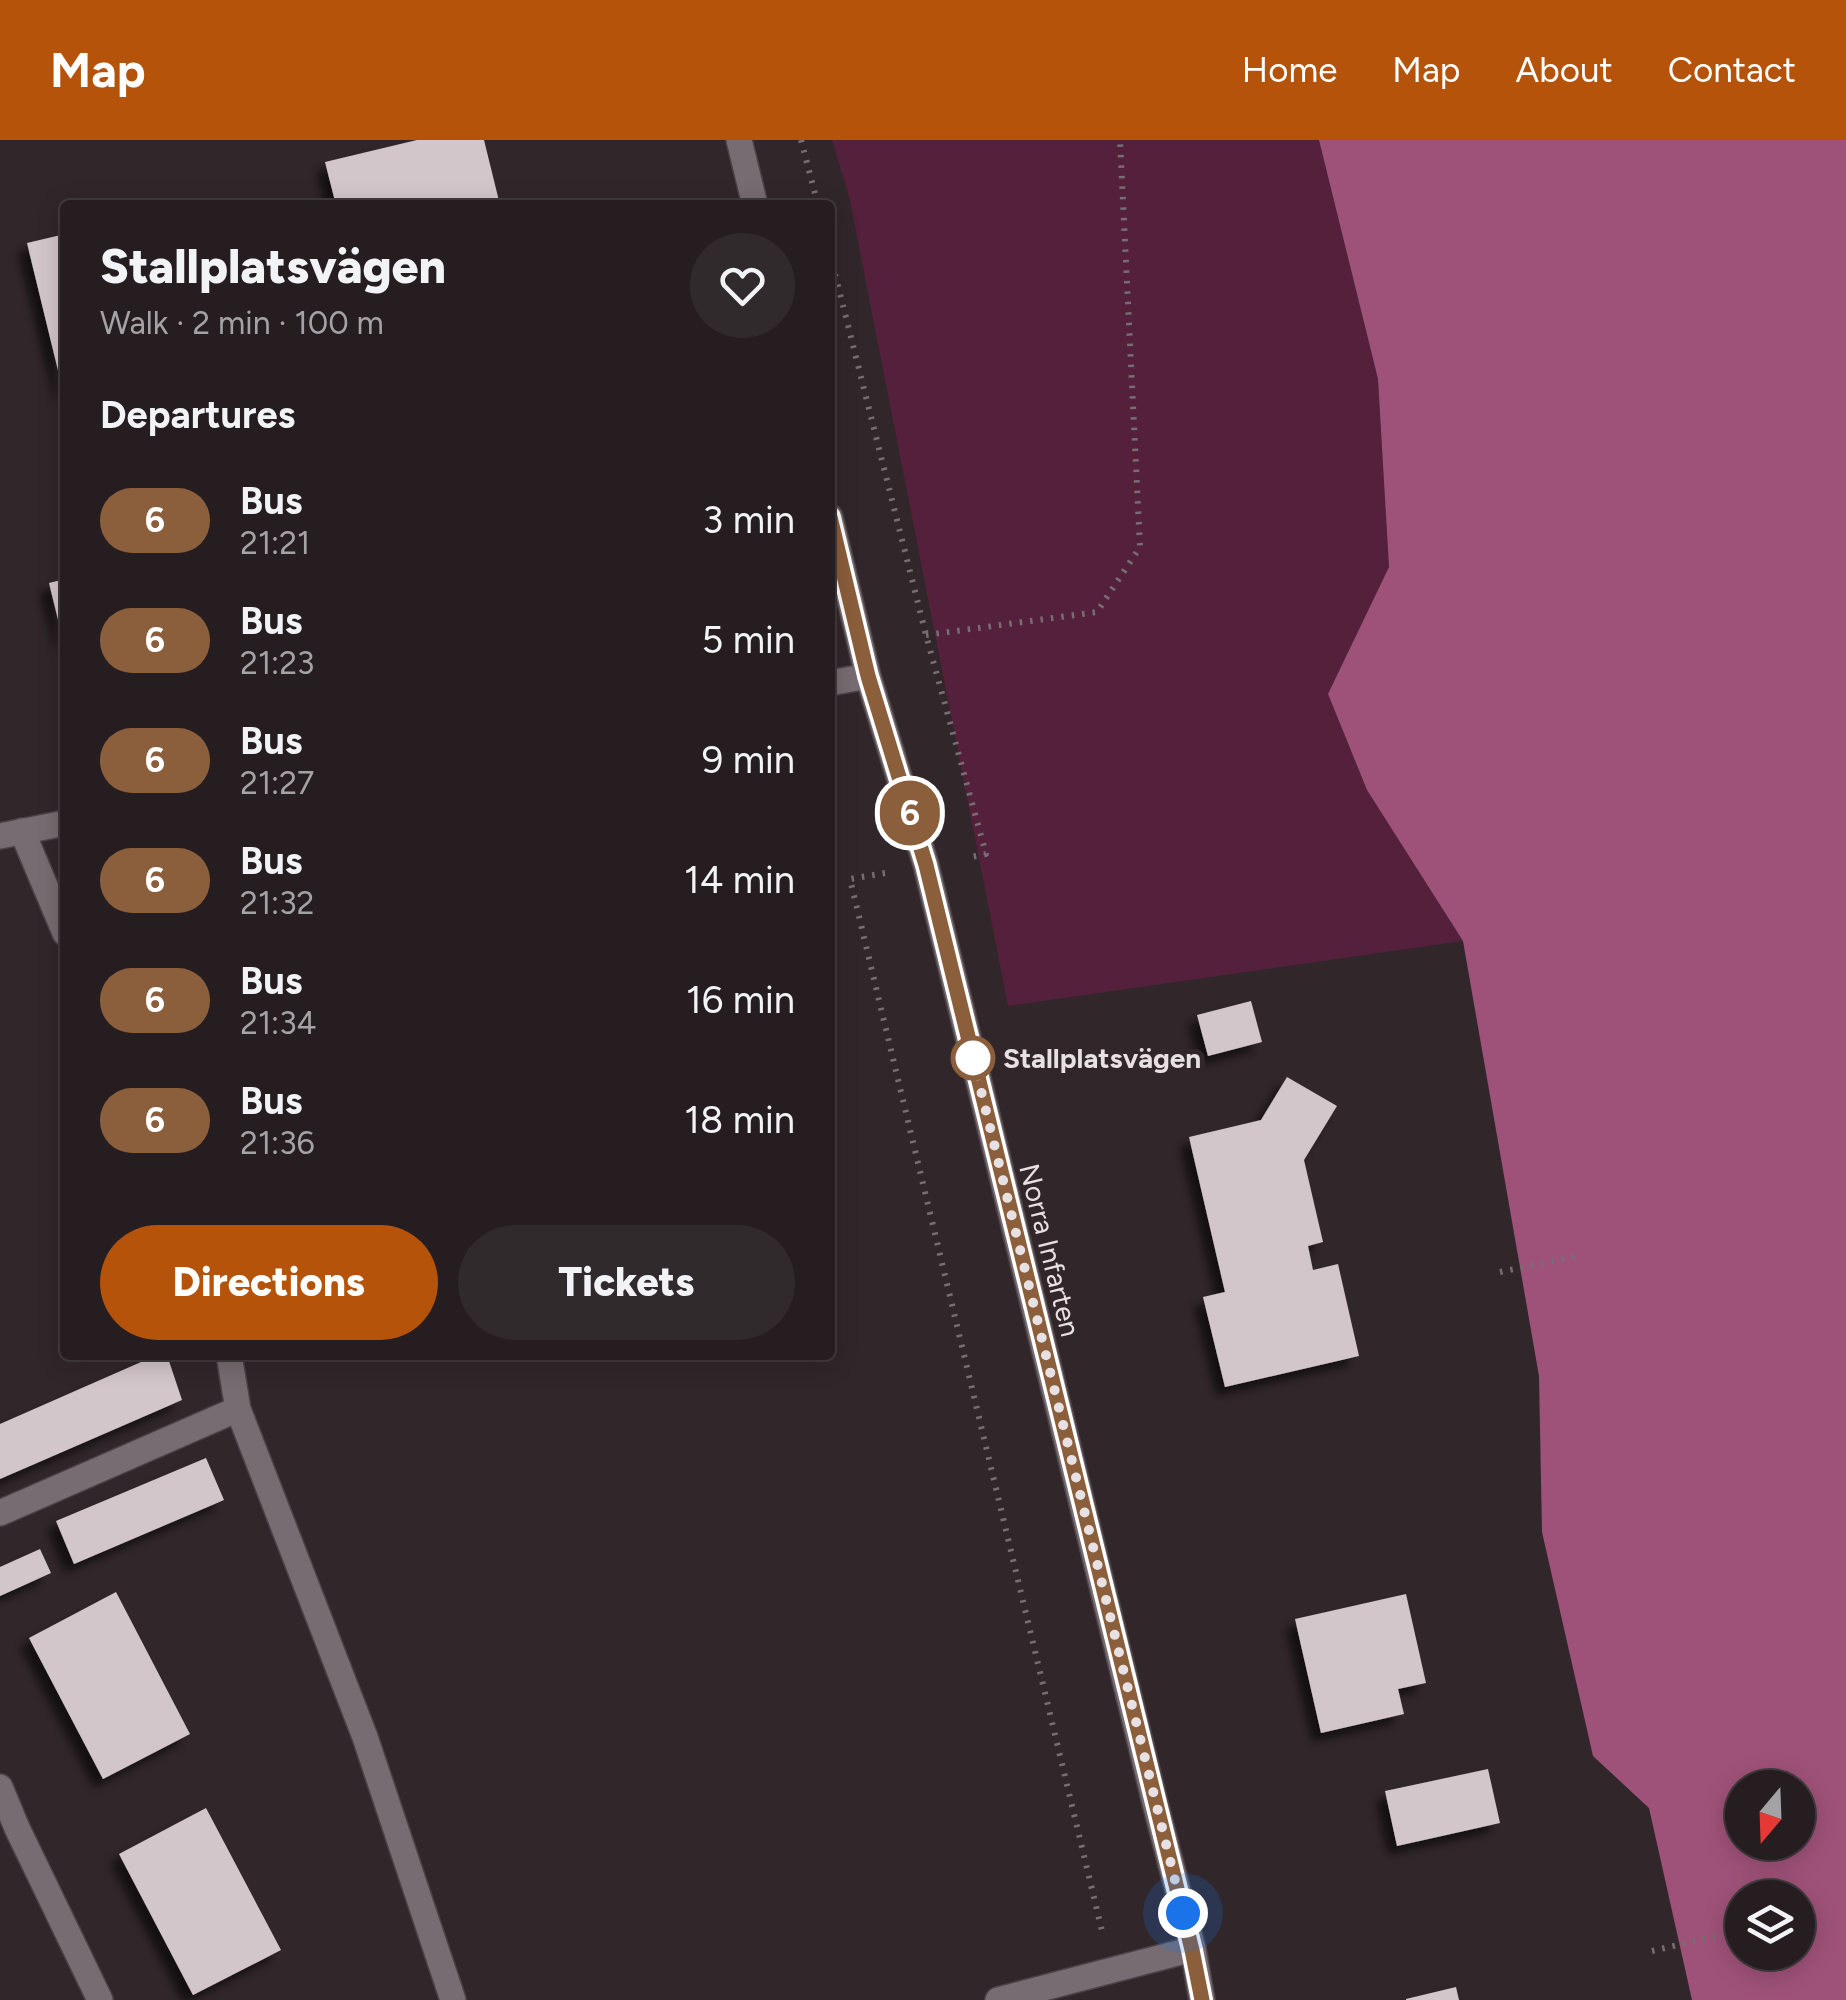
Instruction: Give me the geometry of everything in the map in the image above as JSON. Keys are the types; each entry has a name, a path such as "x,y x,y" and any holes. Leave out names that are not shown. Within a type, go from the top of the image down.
{"street":[{"path":"739,140 754,200"},
{"name":"Norra Infarten","path":"835,539 868,676 926,865 1202,2000"},
{"path":"835,682 868,676"},
{"path":"60,824 11,834 60,924"},
{"path":"230,1360 238,1409 365,1737 453,2000"},
{"path":"0,1513 238,1409"},
{"path":"0,1787 100,2000"},
{"path":"998,2000 1192,1950"}],"path":[{"path":"801,140 817,200"},
{"path":"926,635 1097,612 1140,547 1120,140"},
{"path":"835,274 986,854"},
{"path":"850,879 1112,1970"},
{"path":"1500,1272 1578,1256"},
{"path":"1652,1951 1725,1934"}],"shaded area":[{"path":"832,140 1319,140 1378,379 1389,567 1328,694 1367,790 1463,941 1008,1006 849,196"},
{"path":"1319,140 1846,140 1846,2000 1692,2000 1649,1808 1593,1756 1542,1532 1539,1376 1463,941 1367,790 1328,694 1389,567 1378,379"}],"building":[{"path":"417,140 484,140 499,200 335,200 325,162"},
{"path":"60,235 60,379 27,243"},
{"path":"60,580 60,628 49,583"},
{"path":"1251,1001 1262,1042 1208,1056 1197,1015"},
{"path":"1287,1077 1337,1106 1304,1160 1323,1242 1308,1246 1313,1270 1338,1264 1359,1356 1225,1387 1203,1297 1225,1292 1189,1137 1261,1120"},
{"path":"146,1360 169,1360 182,1400 0,1479 0,1424"},
{"path":"206,1458 224,1500 74,1564 56,1521"},
{"path":"40,1549 51,1573 0,1596 0,1567"},
{"path":"116,1592 190,1734 103,1779 29,1638"},
{"path":"1406,1594 1426,1683 1398,1689 1404,1714 1321,1733 1295,1619"},
{"path":"1488,1769 1500,1823 1397,1846 1385,1791"},
{"path":"206,1808 281,1950 193,1995 119,1854"},
{"path":"1456,1987 1459,2000 1406,2000 1406,1999"}],"bus line":[{"name":"6","path":"835,538 868,676 926,865 1202,2000"}],"place":[{"name":"Stallplatsvägen","path":"973,1058"}],"route":[{"path":"973,1058 1183,1913"}]}
